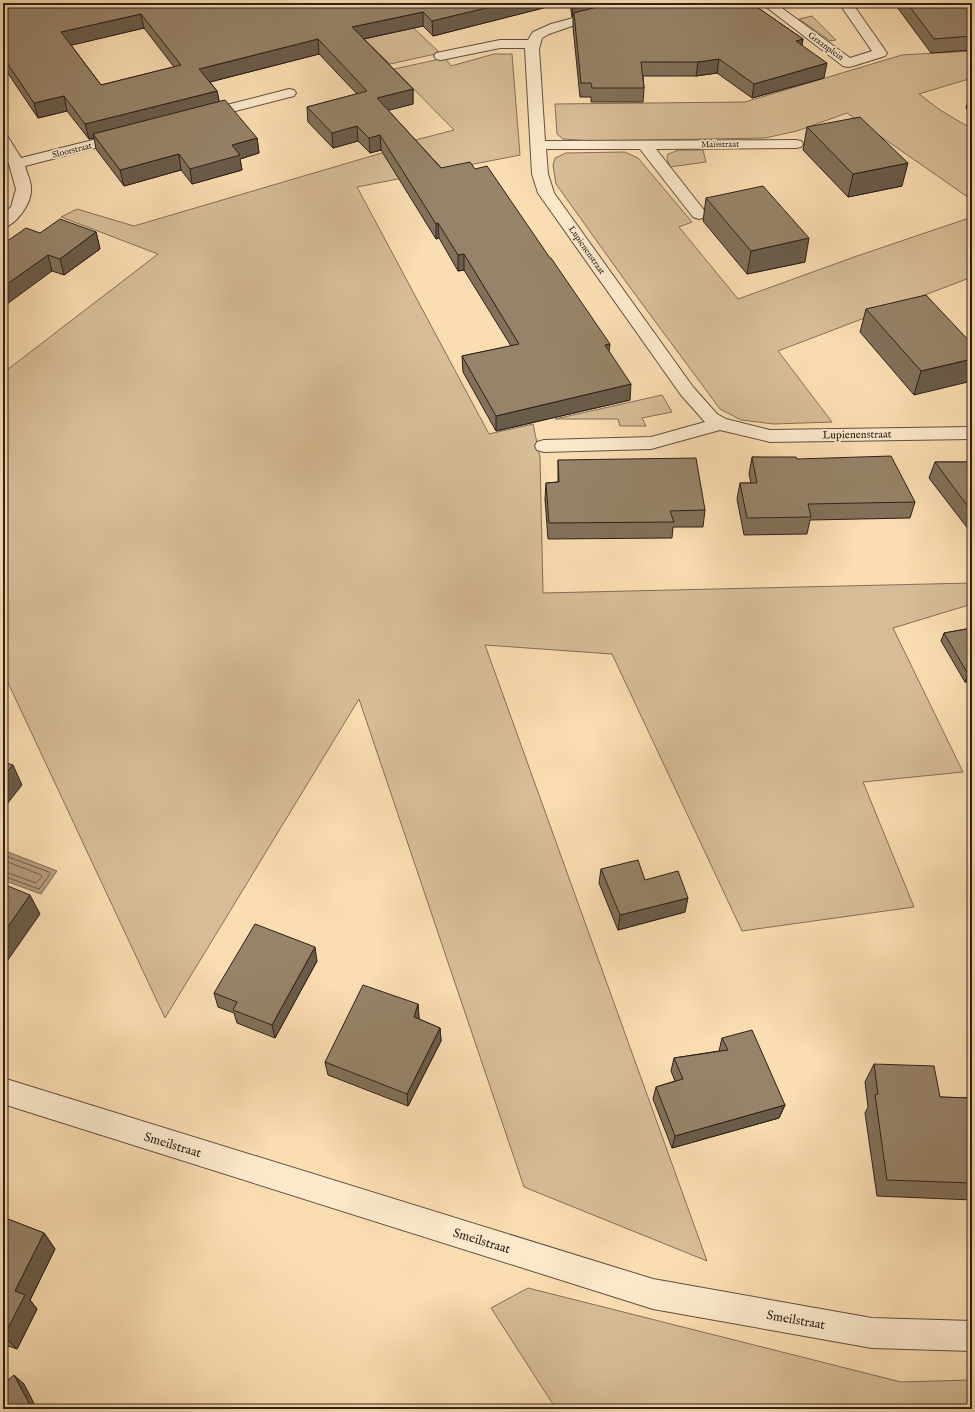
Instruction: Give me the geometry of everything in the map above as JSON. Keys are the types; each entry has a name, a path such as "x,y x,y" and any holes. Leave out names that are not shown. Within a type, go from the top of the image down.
{"street":[{"path":"441,56 500,44 532,44 538,34 553,26 644,3"},
{"name":"Graanplein","path":"767,3 848,63 880,53 845,3"},
{"name":"Lupienenstraat","path":"532,44 540,174 546,193 687,391 711,418 720,424 770,436 972,433"},
{"path":"190,119 289,93"},
{"name":"Sloorstraat","path":"17,164 136,133"},
{"path":"3,140 17,164 24,189 18,209 3,223"},
{"name":"Maïsstraat","path":"538,145 796,144"},
{"path":"645,145 699,214"},
{"name":"Lupienenstraat","path":"544,446 651,443 720,424"},
{"name":"Smeilstraat","path":"3,1092 653,1294 872,1333 972,1336"}],"shaded area":[{"path":"327,3 387,3 440,53 390,64"},
{"path":"812,16 836,40 830,41 799,19"},
{"path":"972,51 972,78 919,94 940,110 972,129 972,200 847,113 797,131 765,138 591,141 563,139 557,134 555,104 745,102 902,55"},
{"path":"494,54 512,54 520,155 357,187 489,434 533,424 540,457 543,593 972,583 972,604 893,628 963,772 863,782 914,907 742,931 612,654 485,645 707,1261 524,1187 359,699 165,1018 3,672 3,373 158,254 61,217 77,209 134,226 392,150 392,146 454,130 394,69 445,58 451,66"},
{"path":"679,150 703,150 706,162 670,167 667,159 668,154"},
{"path":"625,152 638,158 692,222 679,227 738,299 857,256 972,217 972,277 778,351 832,422 774,424 741,420 720,409 556,184 553,165 555,158 566,153"},
{"path":"662,395 672,412 642,418 646,426 620,426 618,419 555,419"},
{"path":"528,1288 901,1382 972,1380 972,1409 556,1409 491,1308"}],"water":[{"path":"3,850 57,871 41,894 3,880"}],"building":[{"path":"29,3 506,3 432,21 423,12 352,27 413,89 377,98 441,168 470,162 475,169 487,166 610,344 605,345 631,384 496,416 462,356 519,344 464,254 458,255 438,223 436,224 380,135 369,138 357,126 332,133 307,107 367,91 318,39 199,69 217,91 85,124 64,96 34,103 3,57 3,8","holes":["141,14 181,65 101,85 61,32"]},
{"path":"613,3 751,3 803,39 796,41 827,63 754,84 719,59 698,62 641,62 644,88 592,88 591,83 581,83 574,13"},
{"path":"907,3 972,3 972,36 934,39"},
{"path":"225,100 257,138 232,145 240,155 190,169 179,154 120,170 93,134"},
{"path":"860,117 908,163 853,174 807,127"},
{"path":"763,186 809,238 751,251 706,198"},
{"path":"60,219 96,232 60,259 48,255 3,287 3,244 26,228 40,233"},
{"path":"926,295 972,344 972,359 921,371 866,309"},
{"path":"891,456 915,502 808,504 811,517 747,518 740,483 757,483 752,457 796,457 797,459"},
{"path":"696,458 705,510 670,511 674,522 549,523 546,483 559,482 558,460"},
{"path":"935,462 972,462 972,512"},
{"path":"972,628 972,673 968,674 944,633"},
{"path":"3,762 13,765 3,777"},
{"path":"638,860 645,880 678,871 688,898 620,915 601,869"},
{"path":"3,884 30,895 3,934"},
{"path":"255,924 315,947 272,1025 233,1010 237,1002 214,993"},
{"path":"363,985 418,1004 414,1017 440,1028 407,1094 325,1062"},
{"path":"752,1030 785,1105 675,1136 656,1087 683,1079 674,1058 728,1050 722,1038"},
{"path":"874,1064 934,1066 940,1097 972,1098 972,1183 887,1180 875,1095 878,1094"},
{"path":"3,1217 44,1233 15,1291 25,1295 4,1336 3,1336"},
{"path":"14,1375 32,1409 3,1409 3,1384"}]}
